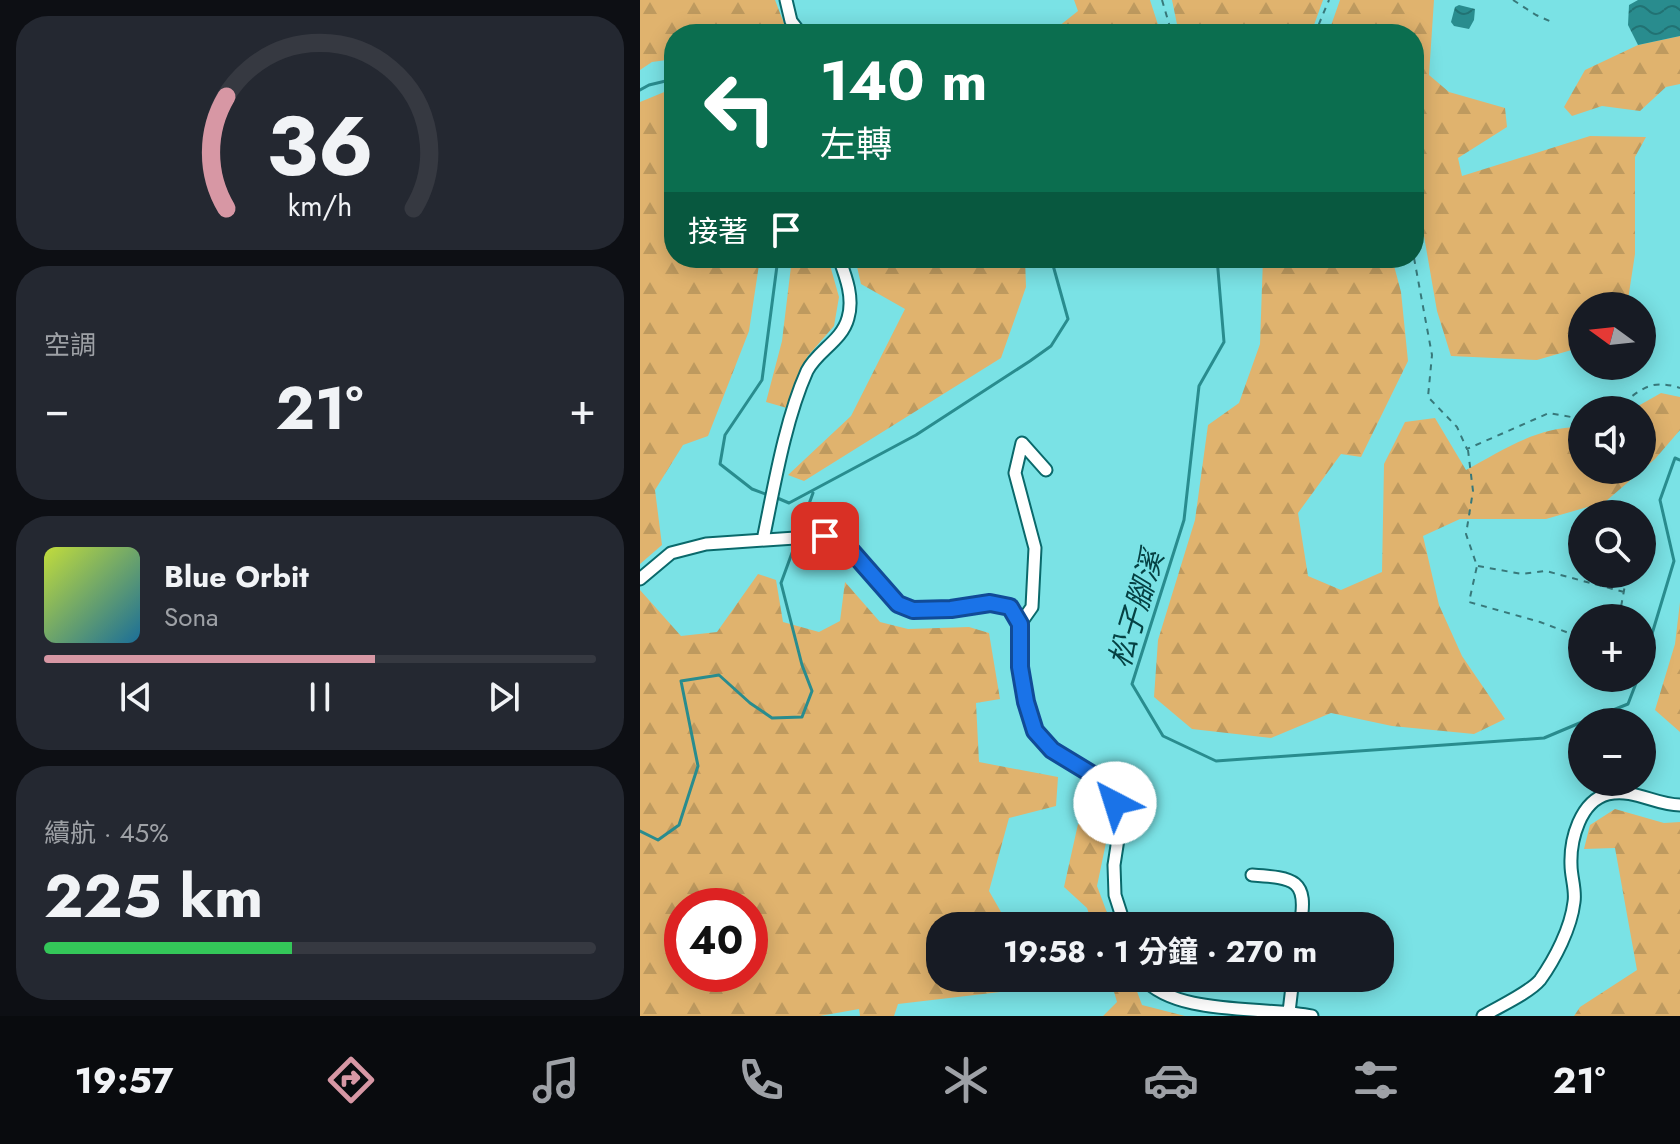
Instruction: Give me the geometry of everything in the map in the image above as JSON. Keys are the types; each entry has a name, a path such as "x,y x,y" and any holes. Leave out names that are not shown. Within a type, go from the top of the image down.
{"street":[{"path":"786,0 793,24"},
{"path":"769,540 767,522 801,385 813,359 843,331 849,317 850,296 842,268"},
{"path":"1020,624 1032,607 1035,548 1015,473 1022,443 1046,470"},
{"path":"640,579 671,553 706,544 825,536 848,547 898,604 913,610 951,609 990,603 1010,607 1020,624 1020,667 1035,731 1052,750 1098,778 1115,803 1120,826 1114,865 1115,895 1120,912"},
{"path":"1483,1016 1537,983 1551,962 1566,931 1574,901 1570,862 1579,820 1590,803 1607,794 1632,793 1680,805"},
{"path":"1252,875 1295,881 1302,893 1303,912"},
{"path":"1152,992 1181,1004 1241,1013 1289,1012 1312,1016"},
{"path":"1289,1012 1291,992"}],"path":[{"path":"1162,0 1169,24"},
{"path":"1319,24 1329,0"},
{"path":"1513,0 1554,23"},
{"path":"1416,268 1432,355 1428,397 1457,427 1467,449 1473,491 1466,534 1477,566 1469,602 1568,633"},
{"path":"1632,396 1647,385 1668,384 1680,388"},
{"path":"1467,449 1549,413 1568,416"},
{"path":"1477,566 1522,574 1546,571 1624,592"},
{"path":"1622,604 1625,588"}],"green space":[{"path":"640,0 775,0 784,24 664,24 664,60 652,62 640,70"},
{"path":"1074,0 1150,0 1158,24 1062,24 1078,11"},
{"path":"1172,0 1323,0 1314,24 1177,24"},
{"path":"1340,0 1434,0 1429,75 1449,92 1505,108 1507,127 1458,158 1462,176 1590,136 1646,137 1635,157 1635,254 1629,292 1568,292 1568,351 1537,360 1451,356 1437,311 1424,236 1424,24 1332,24"},
{"path":"1680,36 1680,84 1666,87 1640,111 1602,106 1572,116 1564,107 1585,70 1638,45"},
{"path":"664,92 664,268 758,268 749,331 708,436 683,445 655,490 662,545 640,564 640,102"},
{"path":"791,268 831,268 839,297 834,326 807,357 787,408 766,402 782,341"},
{"path":"857,268 1025,268 1026,287 1001,358 804,481 788,475 851,416 905,309 861,284"},
{"path":"1263,268 1395,268 1401,292 1408,361 1361,457 1341,454 1298,513 1308,576 1341,590 1382,572 1384,464 1405,422 1435,418 1466,470 1536,435 1568,428 1568,484 1626,484 1607,500 1568,500 1568,513 1546,519 1460,519 1423,536 1439,605 1462,656 1505,719 1474,734 1392,726 1331,713 1271,738 1192,729 1154,697 1158,640 1195,520 1208,425 1239,403 1260,344"},
{"path":"1661,393 1680,397 1680,430 1656,458 1656,396"},
{"path":"758,574 776,580 783,622 819,632 840,621 845,582 880,622 908,629 969,627 989,633 1000,699 976,703 979,762 1058,777 1056,806 1009,818 989,891 1001,912 926,912 926,992 1000,992 898,1004 894,1016 860,1016 859,1009 820,1016 640,1016 640,590 681,636 717,632"},
{"path":"1680,602 1680,732 1656,708 1675,644"},
{"path":"1615,809 1664,823 1680,822 1680,1016 1574,1016 1580,1007 1637,970 1615,848 1584,849 1590,825"},
{"path":"1078,824 1108,833 1097,886 1107,912 1088,912 1064,887"},
{"path":"1114,992 1137,992 1142,1005 1185,1016 1103,1016 1117,1002"}],"water":[{"path":"1638,0 1680,0 1680,36 1638,45 1628,25 1629,5"},
{"path":"1455,7 1475,9 1469,29 1454,26 1451,22"}],"waterway":[{"name":"松子腳溪","path":"640,90 664,81"},
{"name":"松子腳溪","path":"768,495 752,489 720,464 725,435 762,380 777,268"},
{"name":"松子腳溪","path":"775,497 789,503 916,435 1051,346 1068,319 1054,268"},
{"name":"松子腳溪","path":"1218,268 1224,342 1199,386 1184,520 1132,684 1163,736 1216,761 1544,738 1568,728"},
{"name":"松子腳溪","path":"1656,621 1674,561 1660,500 1675,458 1680,460"},
{"path":"798,534 813,493"},
{"path":"640,831 658,840 679,825 698,766 681,681 719,675 772,718 802,717 812,691 802,665 781,583 796,542"},
{"name":"松子腳溪","path":"1618,708 1628,704 1633,692"}],"route":[{"path":"825,536 848,547 898,604 913,610 951,609 990,603 1010,607 1020,624 1020,667 1035,731 1052,750 1098,778 1115,803"}]}
